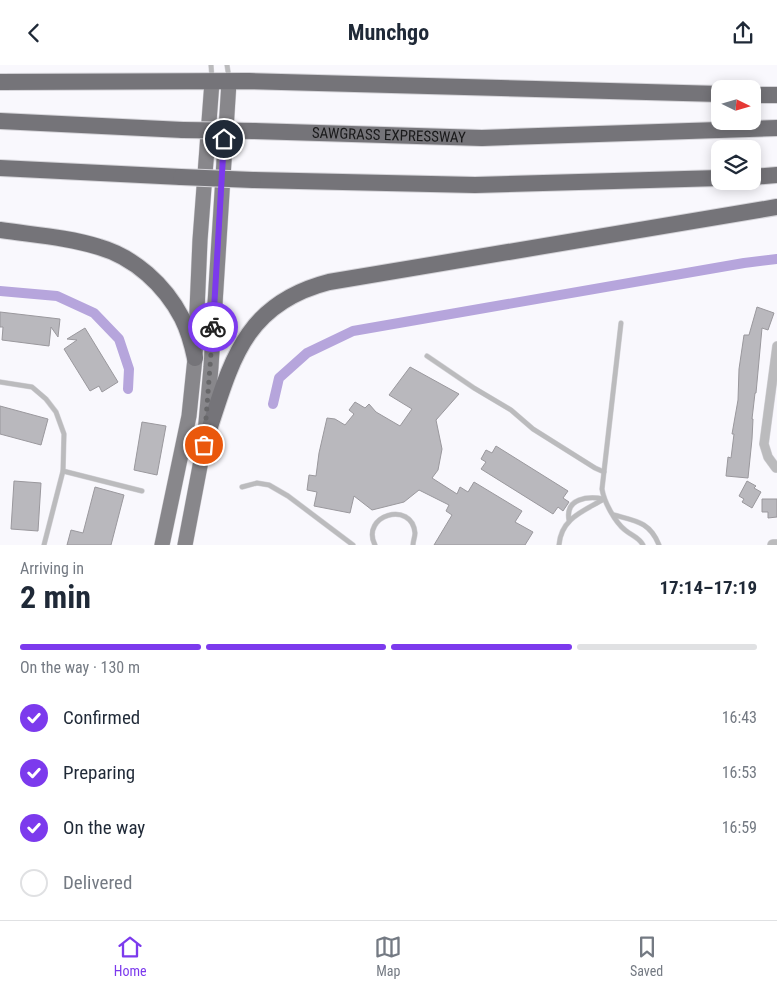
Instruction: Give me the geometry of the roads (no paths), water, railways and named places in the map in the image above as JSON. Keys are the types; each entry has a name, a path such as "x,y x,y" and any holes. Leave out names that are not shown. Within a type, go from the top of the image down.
{"highway":[{"path":"0,82 229,82 711,94"},
{"path":"761,95 777,95"},
{"name":"SAWGRASS EXPRESSWAY","path":"0,121 183,129 482,138 777,128"},
{"path":"0,168 253,180 475,185 711,178"},
{"path":"761,176 777,175"},
{"path":"204,445 231,365 240,346 270,311 302,291 329,282 777,207"},
{"path":"0,230 62,239 99,247 131,262 147,274 174,305 186,327 195,358"}],"main road":[{"path":"162,545 189,416 195,358 212,82"},
{"path":"185,545 204,445 211,367 229,82"}],"street":[{"path":"776,468 768,457 764,444 777,346"}],"lane":[{"path":"211,65 212,82"},
{"path":"227,65 229,82"},
{"path":"621,323 602,489 604,499 620,526 636,537 643,545"},
{"path":"427,356 474,388 511,410 532,429 604,472"},
{"path":"0,382 32,387 46,399 56,412 64,434 62,471 44,545"},
{"path":"62,471 142,491"},
{"path":"242,487 257,483 269,485 288,496 353,545"},
{"path":"569,520 568,510 573,503 588,497 604,499"},
{"path":"559,545 560,536 569,520 604,499"},
{"path":"375,545 373,531 377,522 387,515 397,514 406,518 412,525 415,534 413,545"},
{"path":"614,515 646,525 655,535 659,545"}],"waterway":[{"path":"273,404 279,378 307,353 353,331 744,263 777,259"},
{"path":"0,291 57,296 94,313 119,339 129,369 128,389"}]}
